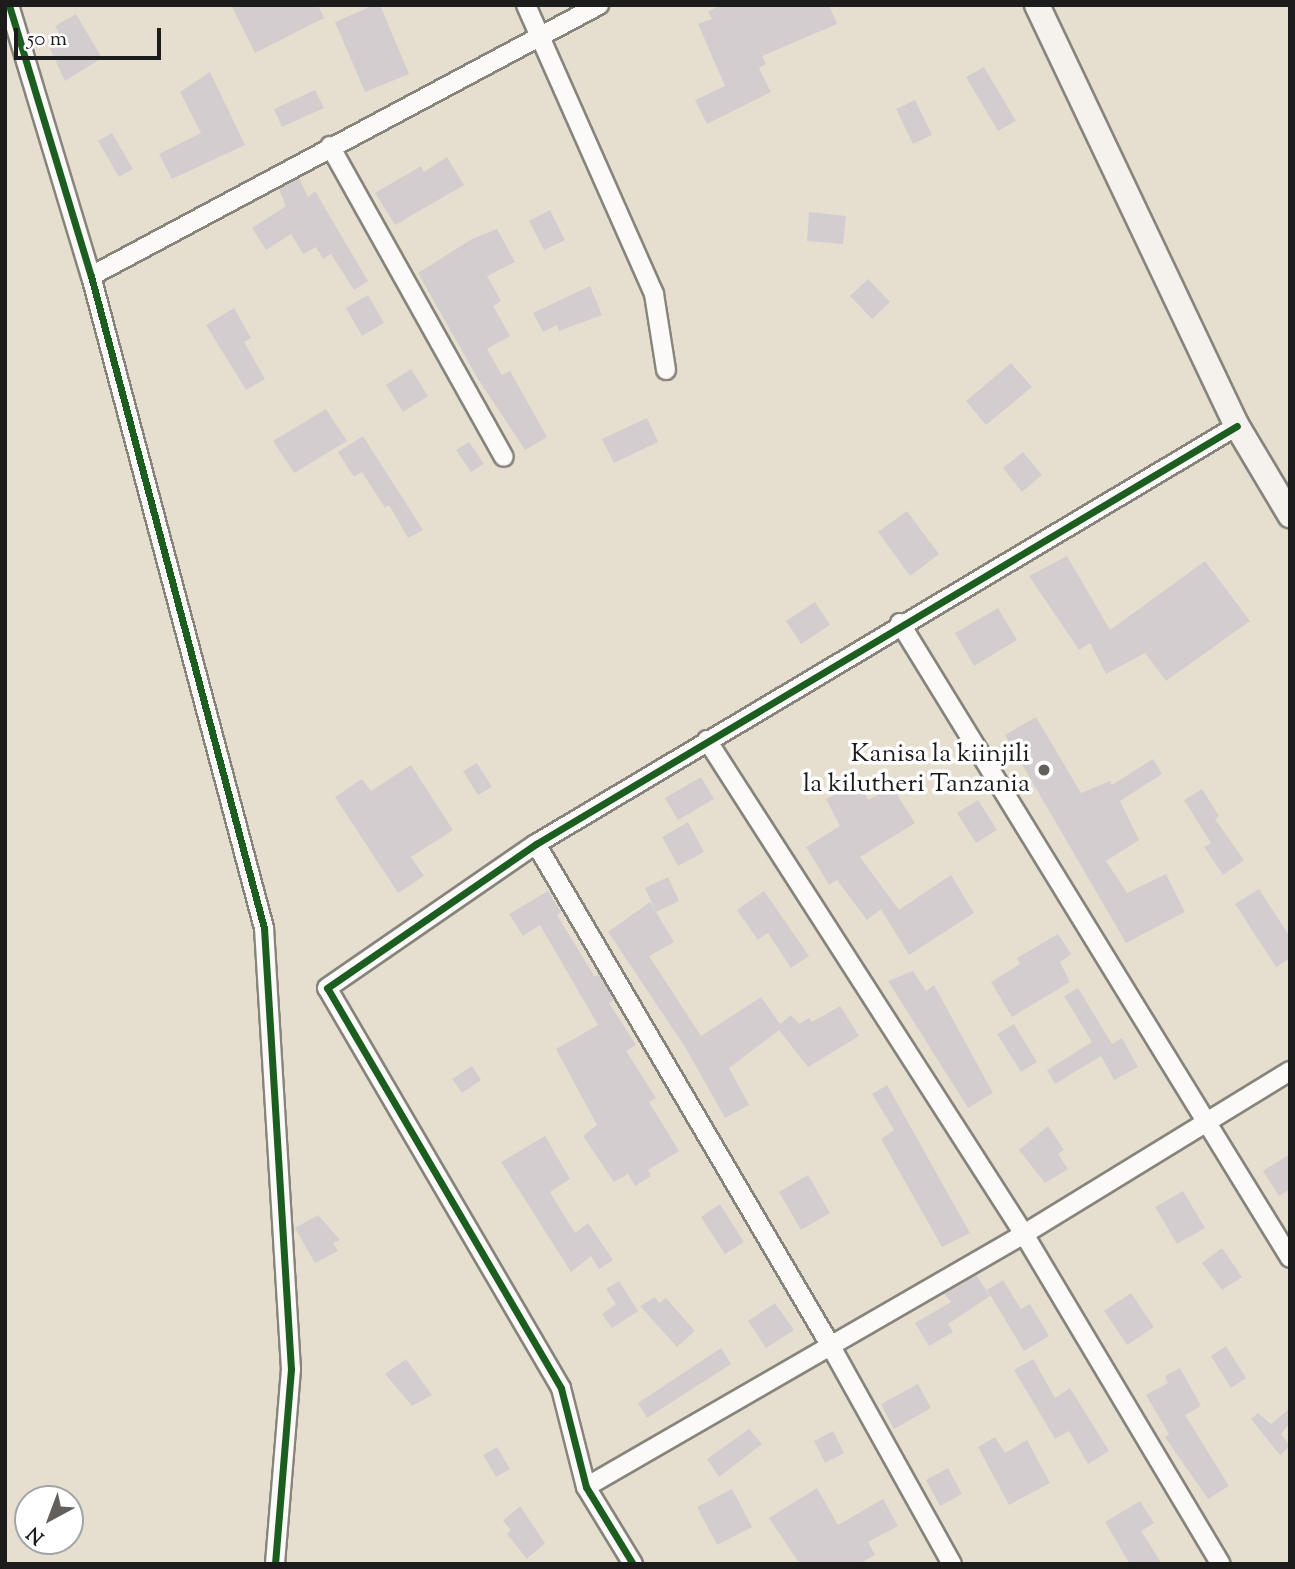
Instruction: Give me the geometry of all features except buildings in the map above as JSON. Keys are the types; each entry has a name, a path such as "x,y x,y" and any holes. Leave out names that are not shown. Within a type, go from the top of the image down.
{"street":[{"path":"9,5 91,276 264,928 292,1369 275,1564"},
{"path":"526,5 654,294 666,370"},
{"path":"91,276 598,5"},
{"path":"1037,5 1237,426 1290,515"},
{"path":"330,146 504,457"},
{"path":"633,1564 586,1488 561,1388 327,988 536,844 900,623 1237,426"},
{"path":"900,623 1290,1258"},
{"path":"707,740 1024,1234 1221,1564"},
{"path":"536,844 829,1343 952,1564"},
{"path":"586,1488 829,1343 1024,1234 1290,1071"}],"cycle path":[{"path":"9,5 91,276 264,928 291,1369 275,1564"},
{"path":"633,1564 586,1487 561,1388 327,988 536,844 1237,426"}],"place":[{"name":"Kanisa la kiinjili la kilutheri Tanzania","path":"1044,770"}]}
